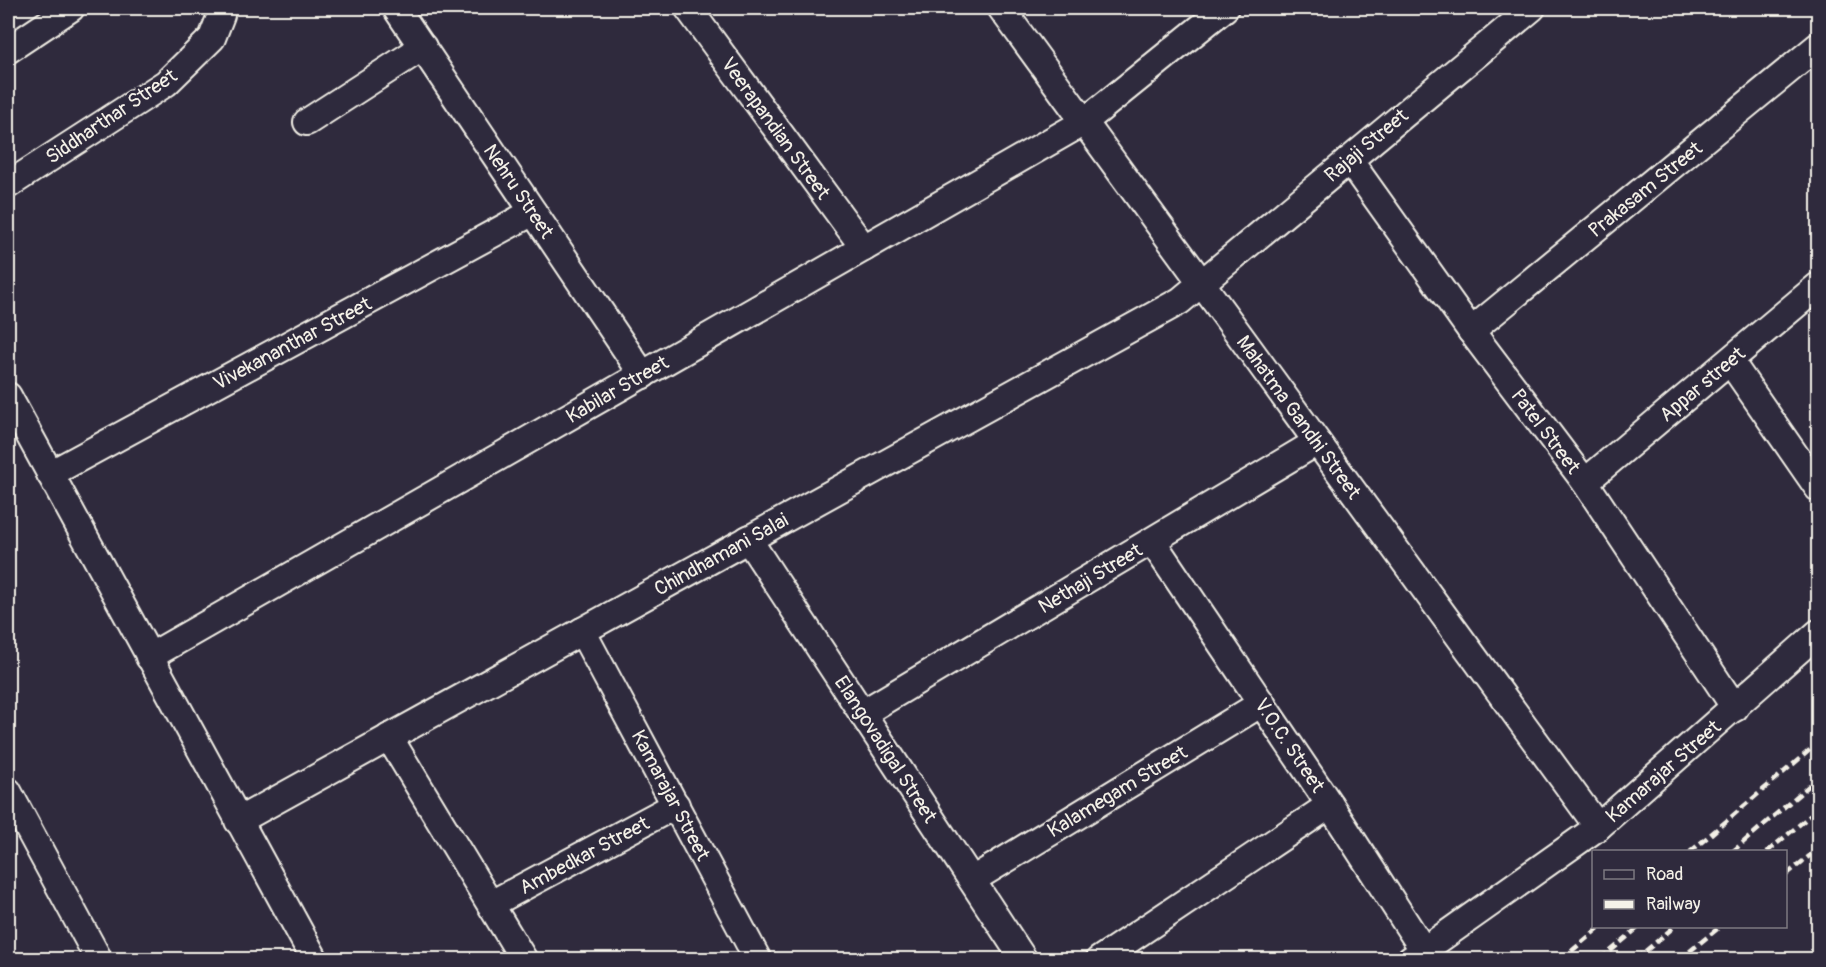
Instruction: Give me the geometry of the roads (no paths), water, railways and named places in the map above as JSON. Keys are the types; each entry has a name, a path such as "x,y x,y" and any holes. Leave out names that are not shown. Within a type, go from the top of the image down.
{"street":[{"path":"8,50 71,8"},
{"name":"Siddharthar Street","path":"8,185 166,83 212,38 221,15 218,8"},
{"name":"Nehru Street","path":"396,8 643,375"},
{"name":"Veerapandian Street","path":"688,8 864,249"},
{"name":"Mahatma Gandhi Street","path":"1001,8 1598,827"},
{"name":"Kabilar Street","path":"149,657 1084,122 1225,8"},
{"name":"Rajaji Street","path":"1201,283 1532,8"},
{"name":"Prakasam Street","path":"1471,331 1818,46"},
{"path":"307,122 423,47"},
{"name":"Patel Street","path":"1349,160 1471,331 1585,482 1735,708"},
{"name":"Vivekananthar Street","path":"50,474 533,212"},
{"name":"Chindhamani Salai","path":"238,821 1180,301 1201,283"},
{"name":"Appar street","path":"1585,482 1818,286"},
{"path":"1730,361 1818,488"},
{"path":"8,396 315,960"},
{"name":"Nethaji Street","path":"862,713 1317,442"},
{"name":"Elangovadigal Street","path":"748,539 1024,960"},
{"name":"V.O.C. Street","path":"1152,541 1330,805 1417,955"},
{"name":"Kamarajar Street","path":"582,631 758,960"},
{"name":"Kamarajar Street","path":"1417,955 1598,827 1818,633"},
{"name":"Kalamegam Street","path":"972,880 1262,703"},
{"path":"389,737 524,960"},
{"path":"8,791 99,960"},
{"name":"Ambedkar Street","path":"491,904 676,805"},
{"path":"1099,960 1330,805"}],"railway":[{"path":"1692,850 1818,743"},
{"path":"1734,850 1818,778"},
{"path":"1769,850 1818,809"},
{"path":"1787,874 1818,849"},
{"path":"1561,960 1599,928"},
{"path":"1600,960 1638,928"},
{"path":"1635,960 1673,928"},
{"path":"1679,960 1719,928"}]}
